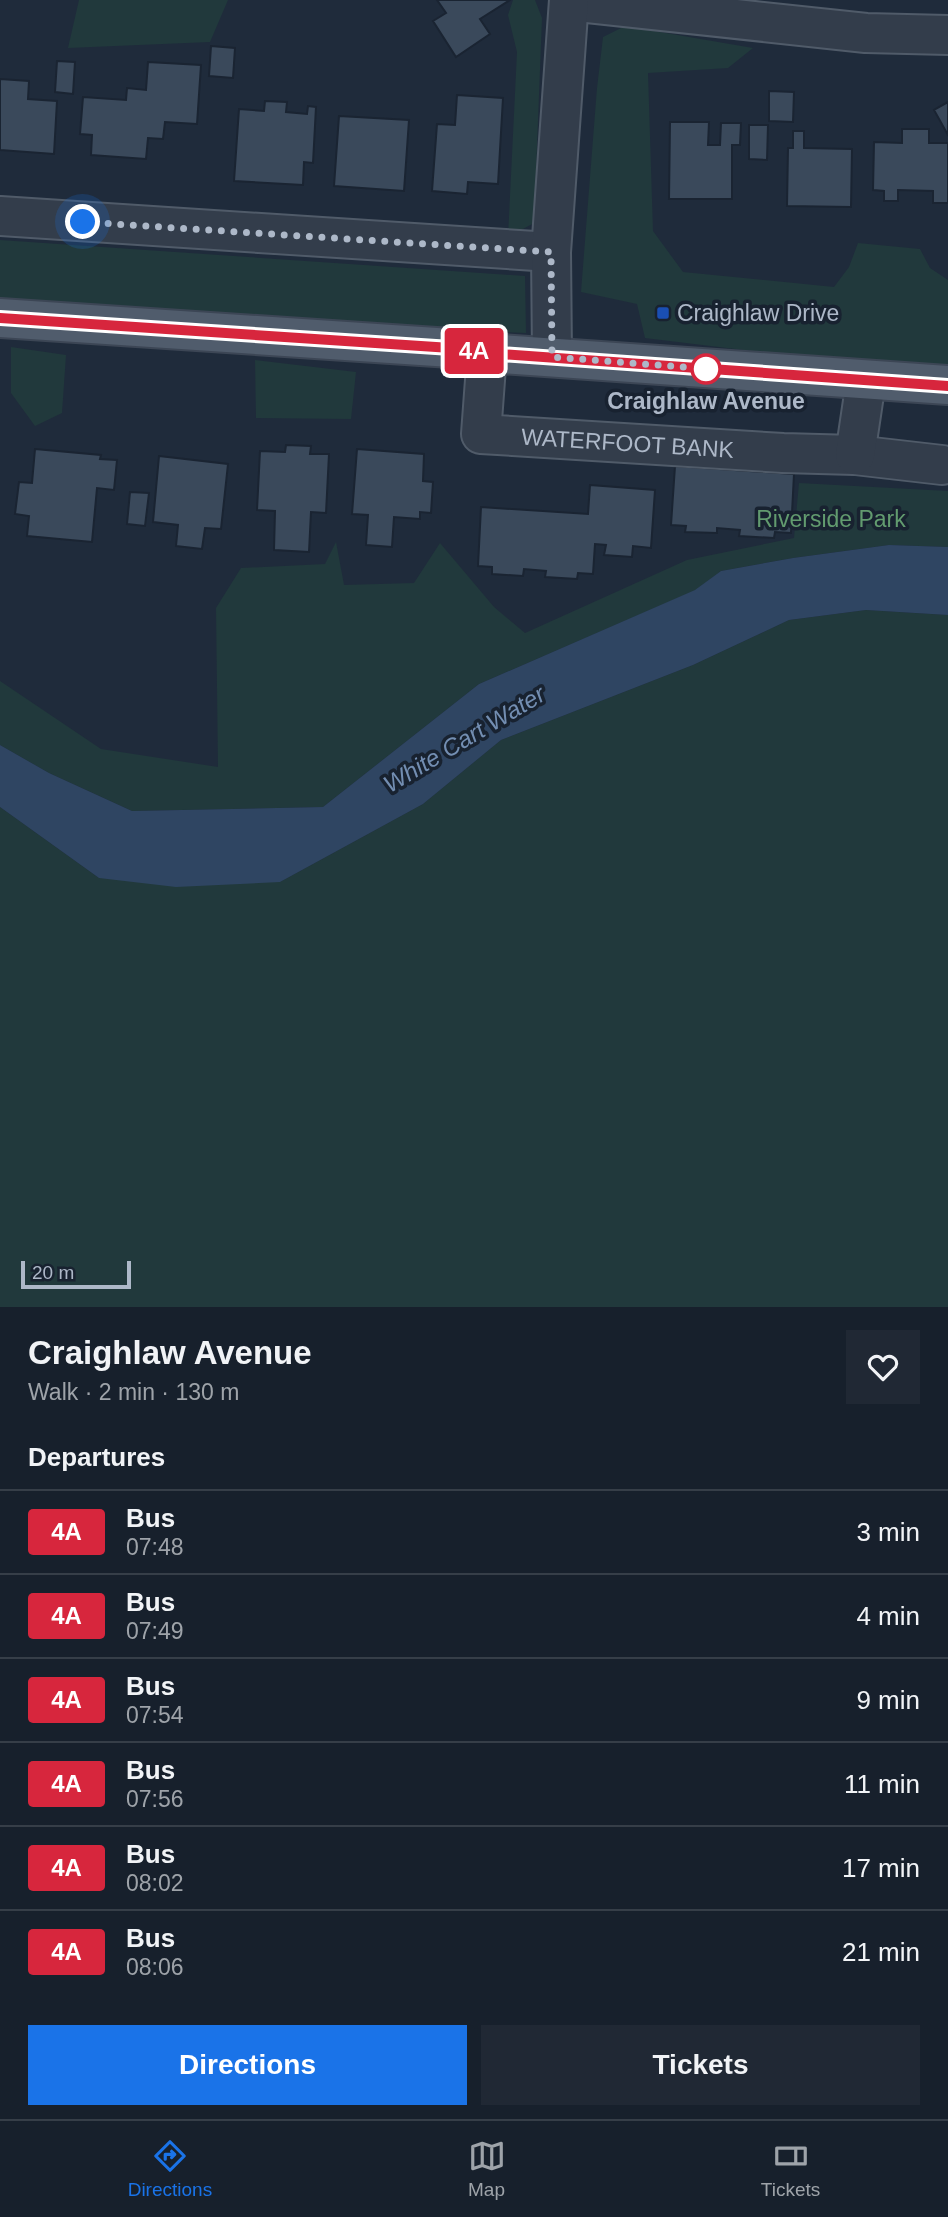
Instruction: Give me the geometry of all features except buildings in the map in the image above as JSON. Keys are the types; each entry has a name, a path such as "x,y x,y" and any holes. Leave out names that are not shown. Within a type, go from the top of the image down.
{"main road":[{"path":"0,318 451,348 487,353 948,386"}],"street":[{"path":"552,357 551,252 569,1 866,33 948,35"},
{"path":"0,216 551,252"},
{"name":"WATERFOOT BANK","path":"487,353 481,434 855,455 942,465"},
{"path":"855,455 866,381"}],"green space":[{"path":"79,0 228,0 210,42 68,48"},
{"path":"513,0 535,0 542,18 534,223 508,237 517,52 508,15"},
{"path":"625,26 753,48 728,68 648,73 653,231 683,272 834,287 849,267 858,243 920,249 930,268 948,280 948,368 883,367 645,338 637,304 581,292 603,37"},
{"path":"0,240 525,276 526,333 298,322 0,301"},
{"path":"11,347 66,355 62,413 35,426 11,393"},
{"path":"255,360 356,372 351,419 256,418"},
{"name":"Riverside Park","path":"799,483 948,491 948,547 889,545 721,571 696,590 479,684 323,807 132,811 49,773 0,745 0,681 101,749 218,767 216,608 241,568 325,564 336,542 344,585 414,583 440,543 494,607 525,633 687,560 794,538"},
{"path":"866,610 948,615 948,1307 0,1307 0,807 99,878 280,882 423,804 501,740 693,665 789,620"}],"water":[{"name":"White Cart Water","path":"889,545 948,547 948,615 866,610 789,620 693,665 501,740 423,804 280,882 176,887 99,878 0,807 0,745 49,773 132,811 323,807 479,684 695,590 721,571"}],"bus line":[{"name":"4A","path":"0,318 451,348 487,353 948,386"}],"place":[{"name":"Craighlaw Drive","path":"663,313"},
{"name":"Craighlaw Avenue","path":"706,369"}],"route":[{"path":"83,222 551,252 552,357 709,369 706,369"}]}
